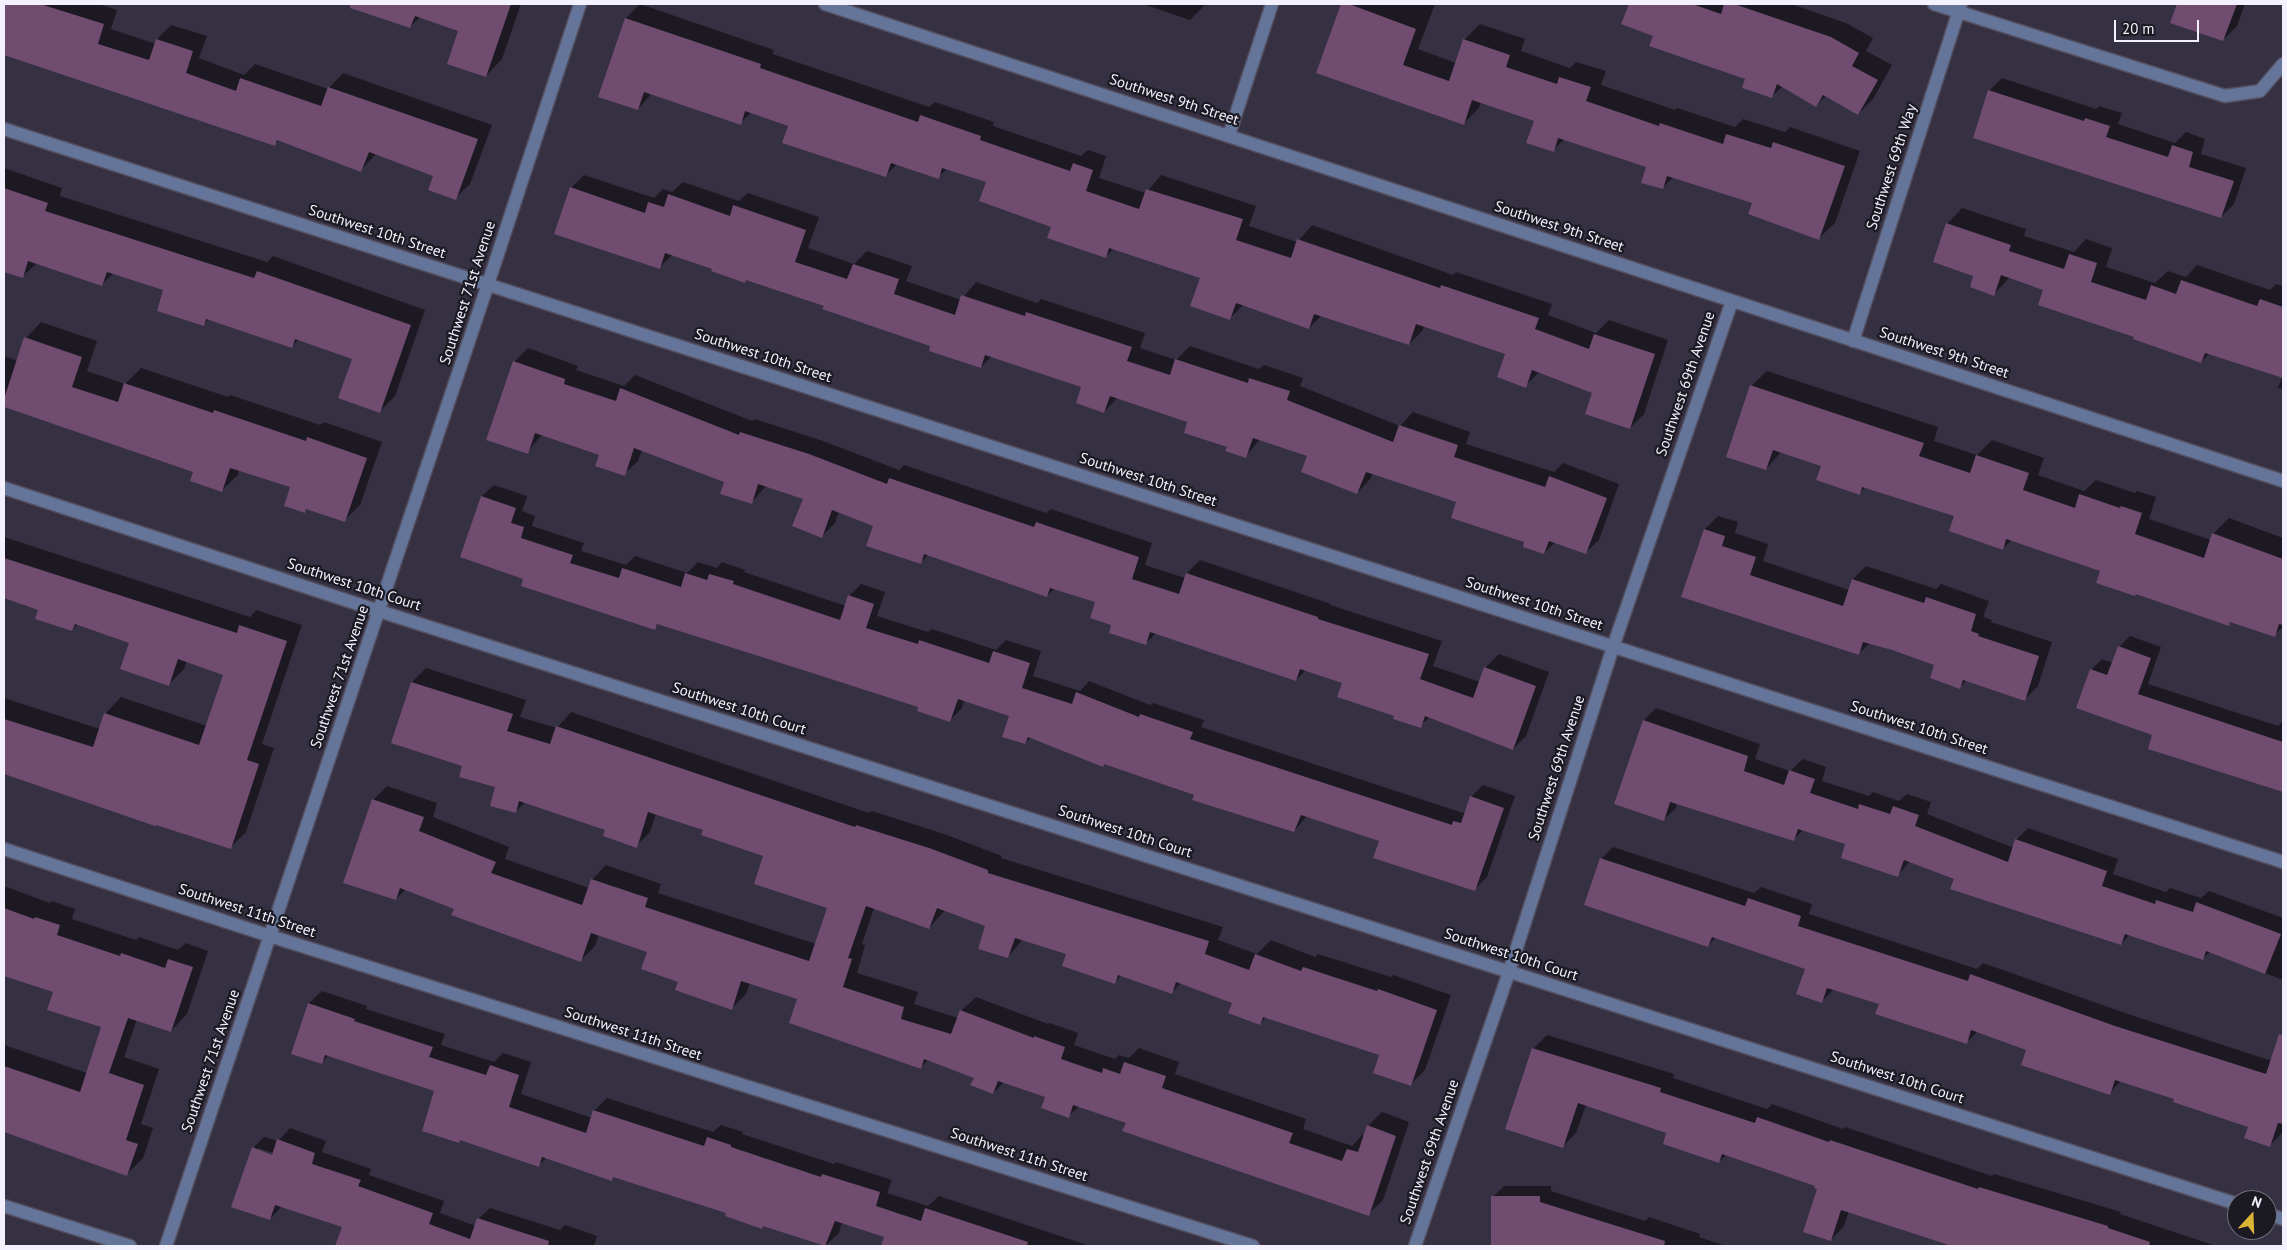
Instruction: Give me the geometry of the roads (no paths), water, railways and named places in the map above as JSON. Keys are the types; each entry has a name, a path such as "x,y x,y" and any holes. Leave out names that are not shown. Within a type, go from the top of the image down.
{"street":[{"name":"Southwest 71st Avenue","path":"166,1246 580,4"},
{"name":"Southwest 9th Street","path":"825,4 2283,481"},
{"path":"1229,135 1272,4"},
{"path":"1934,4 1960,8 2226,96 2260,91 2283,64"},
{"name":"Southwest 69th Way","path":"1853,341 1960,8"},
{"name":"Southwest 10th Street","path":"4,129 2283,862"},
{"name":"Southwest 69th Avenue","path":"1415,1246 1509,972 1613,647 1732,301"},
{"name":"Southwest 10th Court","path":"4,488 379,611 2227,1201"},
{"name":"Southwest 11th Street","path":"4,849 270,936 1253,1246"},
{"path":"4,1206 130,1246"}]}
